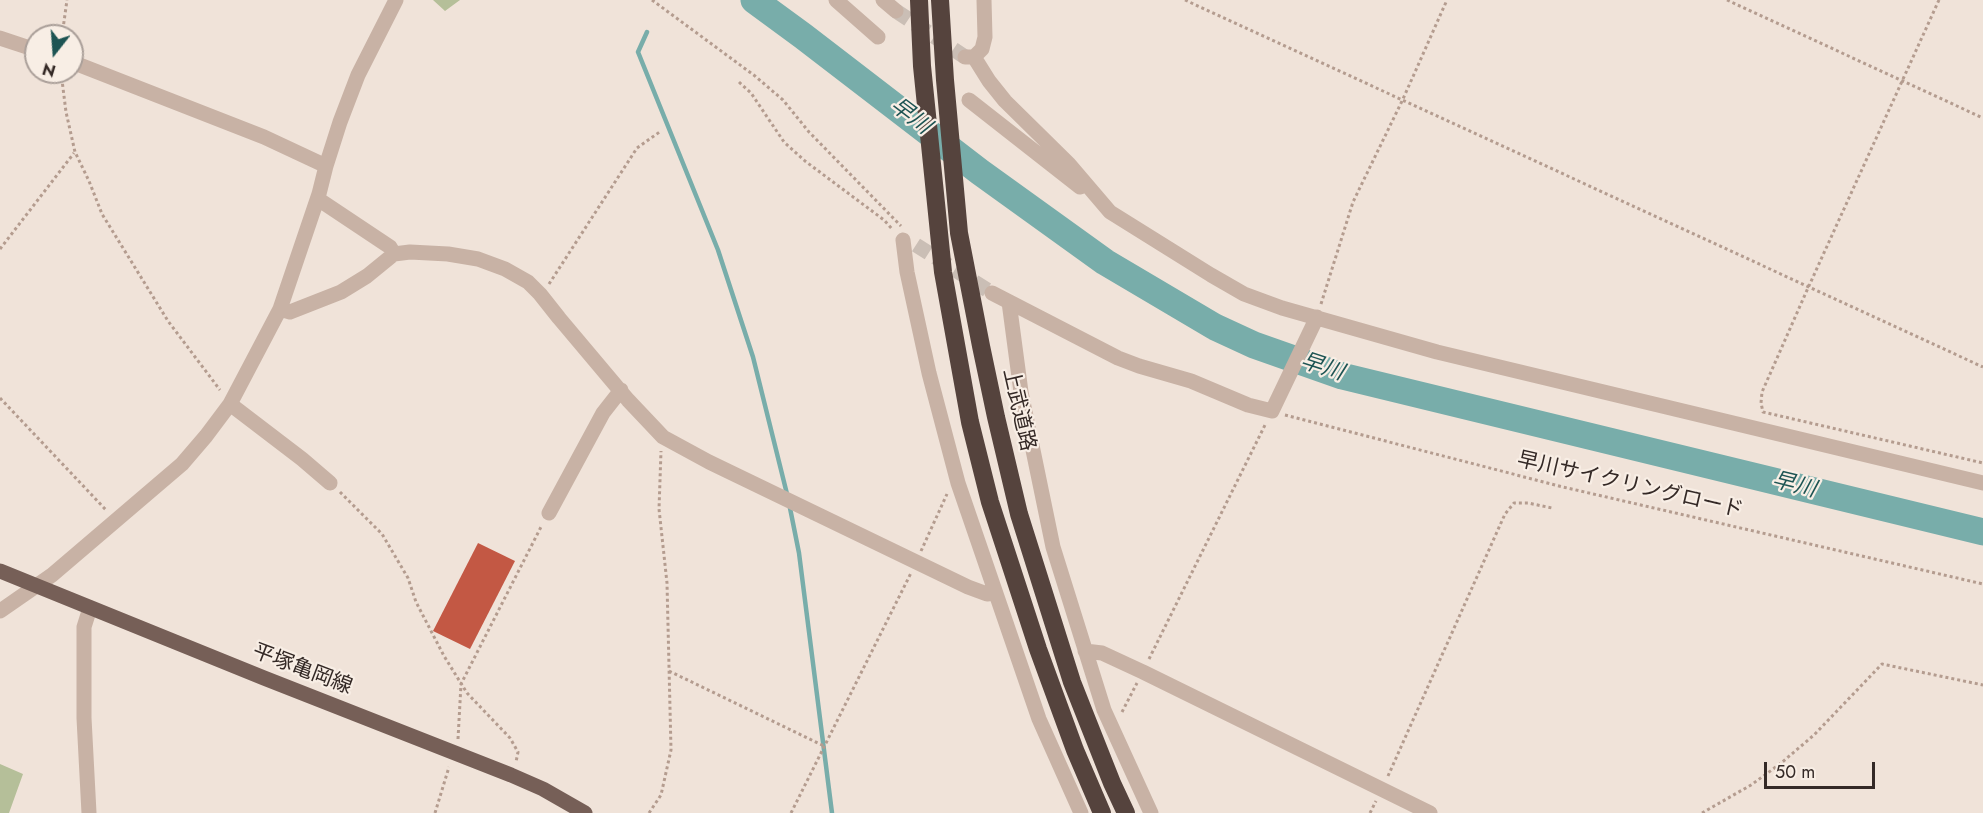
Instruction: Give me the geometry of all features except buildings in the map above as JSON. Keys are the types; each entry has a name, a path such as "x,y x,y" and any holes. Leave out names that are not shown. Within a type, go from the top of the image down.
{"highway":[{"path":"919,0 922,66 943,272 970,422 990,502 1038,649 1075,750 1102,813"},
{"name":"上武道路","path":"940,0 959,233 981,346 1019,514 1072,682 1126,813"}],"main road":[{"name":"平塚亀岡線","path":"0,571 511,775 543,789 585,813"}],"street":[{"path":"0,611 52,575 182,464 230,404 280,309 358,75 396,0"},
{"path":"836,0 878,37"},
{"path":"883,0 896,10"},
{"path":"984,0 985,37 982,49 969,57 1005,101 1069,164 1110,212"},
{"path":"0,38 24,46"},
{"path":"84,67 264,137 326,166"},
{"path":"969,100 1110,212 1244,294 1316,319 1437,352 1983,483"},
{"path":"318,199 390,247 394,254"},
{"path":"910,242 907,272 929,373 958,483 1039,719 1082,813"},
{"path":"280,309 290,312 341,292 367,276 394,254 410,252 448,254 478,259 505,269 528,282 540,294 663,437 709,462 978,591 995,593"},
{"path":"992,293 1118,358 1191,381 1248,405 1272,409 1316,319"},
{"path":"1009,302 1021,392 1053,547 1085,651 1111,724 1151,813"},
{"path":"549,513 603,413 621,390"},
{"path":"230,404 330,483"},
{"path":"89,813 84,718 84,627 90,608"},
{"path":"1085,651 1102,653 1143,672 1430,813"},
{"path":"1112,783 1133,774"}],"path":[{"path":"63,24 66,0"},
{"path":"652,0 755,76 783,100 817,140 901,224 910,242"},
{"path":"1185,0 1983,367"},
{"path":"1316,319 1353,202 1403,99 1447,0"},
{"path":"1726,0 1983,118"},
{"path":"1939,0 1762,392 1761,403 1762,412 1983,463"},
{"path":"739,82 751,93 784,142 805,161 910,242"},
{"path":"62,84 75,152 102,214 168,321 230,404"},
{"path":"540,294 547,287 637,148 661,131"},
{"path":"0,249 75,152"},
{"path":"0,398 115,520"},
{"path":"1111,724 1119,718 1143,672 1272,409"},
{"name":"早川サイクリングロード","path":"1272,409 1563,487 1983,584"},
{"path":"649,813 661,795 671,750 667,583 658,508 663,437"},
{"path":"330,483 382,534 408,578 416,602 461,684 510,738 518,752 511,775"},
{"path":"791,813 949,490 958,483"},
{"path":"1370,813 1505,514 1514,503 1528,503 1552,508"},
{"path":"435,813 448,768 457,753 461,684 549,513"},
{"path":"1702,813 1750,785 1780,764 1814,735 1882,664 1983,685"},
{"path":"669,671 824,746"}],"green space":[{"path":"433,0 460,0 445,11"},
{"path":"0,764 23,774 9,813 0,813"}],"waterway":[{"name":"早川","path":"754,0 980,172 1105,262 1215,327 1254,345 1342,376 1983,532"},
{"path":"647,32 638,52 718,250 753,357 787,494"},
{"path":"790,508 799,553 832,813"}],"tunnel":[{"path":"896,11 965,57"},
{"path":"916,245 992,293"}]}
